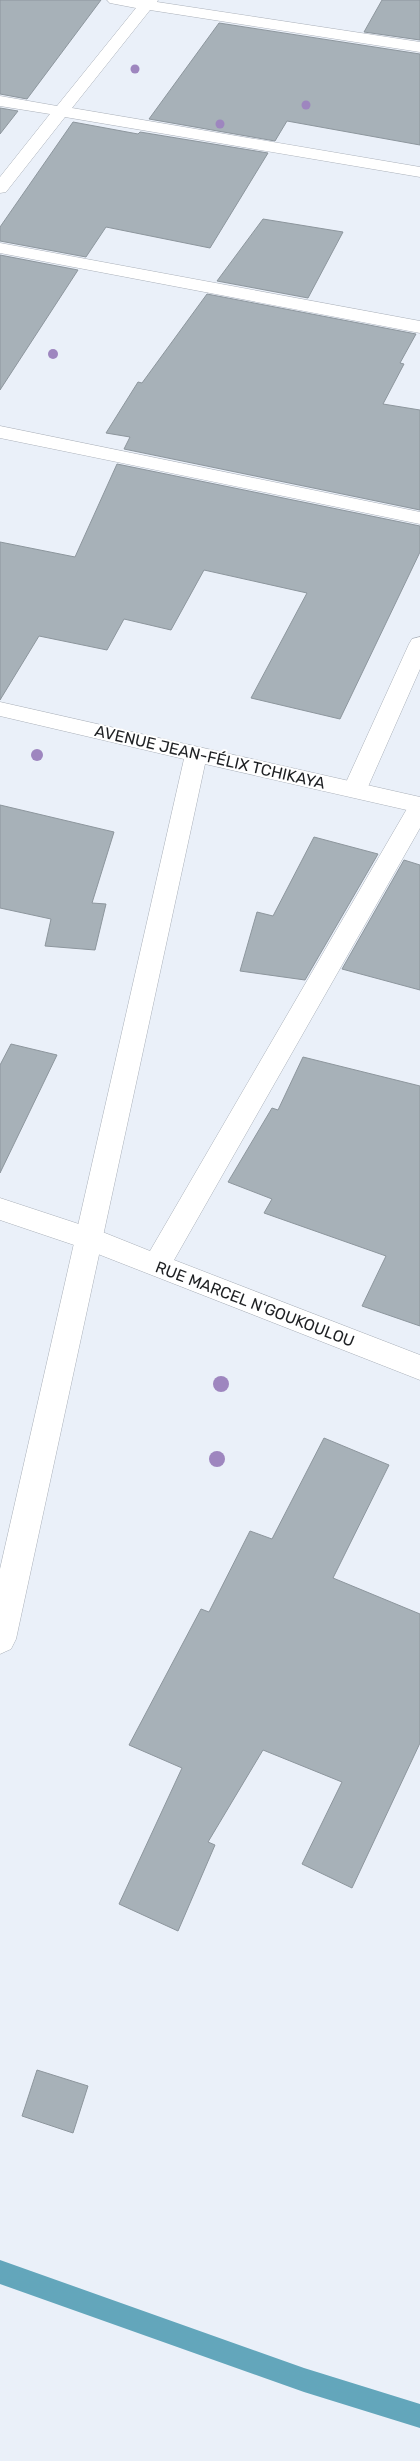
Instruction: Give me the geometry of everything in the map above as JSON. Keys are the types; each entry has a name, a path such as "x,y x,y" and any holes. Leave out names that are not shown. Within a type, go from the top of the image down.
{"street":[{"path":"115,0 147,3 420,46"},
{"path":"0,188 147,3"},
{"path":"0,101 420,172"},
{"path":"0,248 420,327"},
{"path":"0,432 420,518"},
{"path":"354,789 420,644"},
{"name":"AVENUE JEAN-FÉLIX TCHIKAYA","path":"0,709 354,789 420,806"},
{"path":"0,1639 196,754"},
{"path":"156,1266 420,806"},
{"name":"RUE MARCEL N'GOUKOULOU","path":"0,1209 90,1239 420,1368"}],"building":[{"path":"0,0 101,0 27,99 0,94"},
{"path":"382,0 420,0 420,40 364,32"},
{"path":"219,23 420,54 420,145 287,121 275,141 149,119"},
{"path":"0,108 18,111 0,134"},
{"path":"73,122 138,134 140,132 268,153 210,248 106,227 86,257 0,241 0,227"},
{"path":"263,219 343,232 308,298 217,281"},
{"path":"0,255 78,270 0,390"},
{"path":"207,294 416,334 400,363 404,364 383,404 420,410 420,510 124,449 130,437 106,433 138,382 142,383"},
{"path":"117,464 420,526 420,552 340,719 251,698 307,593 204,570 171,630 124,619 107,650 39,636 0,700 0,542 75,557"},
{"path":"0,805 114,832 92,903 106,904 95,950 45,946 51,919 0,908"},
{"path":"314,837 378,854 305,980 240,971 257,912 273,916"},
{"path":"404,860 420,865 420,990 342,969"},
{"path":"11,1044 57,1055 0,1173 0,1065"},
{"path":"303,1057 420,1086 420,1326 362,1306 386,1256 264,1213 272,1199 228,1182 272,1108 278,1110"},
{"path":"324,1438 389,1465 333,1578 420,1614 420,1743 352,1888 302,1864 342,1782 263,1750 208,1842 215,1845 178,1931 119,1904 182,1768 129,1745 201,1609 209,1612 250,1531 272,1539"},
{"path":"37,2070 88,2086 73,2133 22,2116"}],"waterway":[{"path":"0,2272 304,2380 420,2416"}]}
